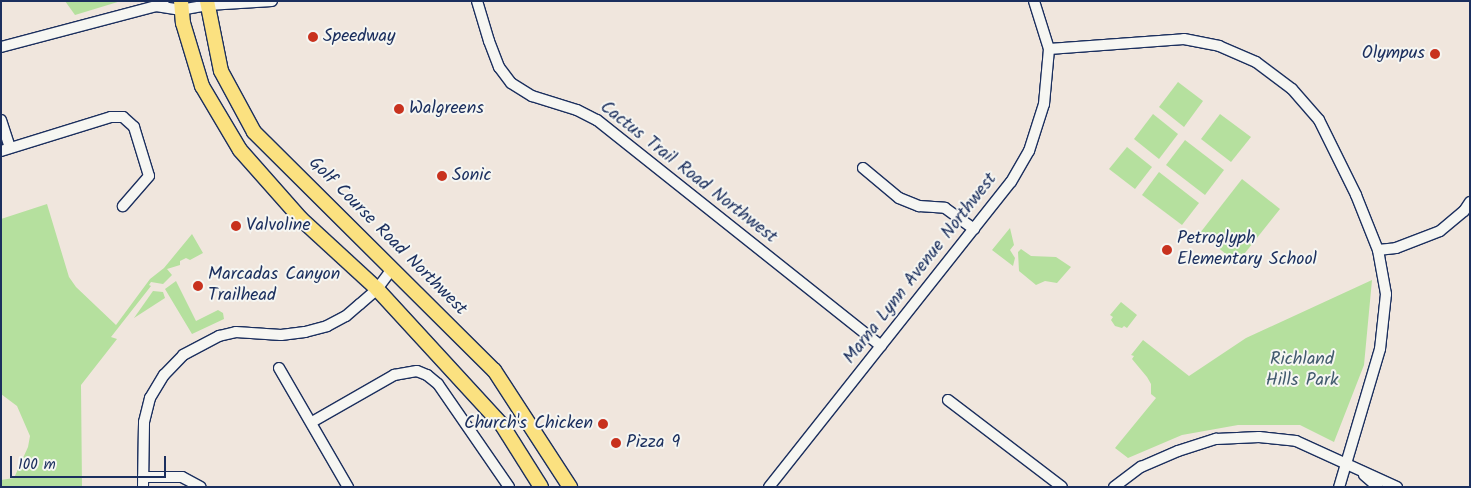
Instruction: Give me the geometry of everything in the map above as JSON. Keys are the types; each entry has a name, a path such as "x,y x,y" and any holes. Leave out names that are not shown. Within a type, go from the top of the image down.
{"main road":[{"name":"Golf Course Road Northwest","path":"208,3 221,71 254,132 494,370 570,487"},
{"path":"180,6 202,86 240,150 301,219 377,289 502,425 541,487"}],"street":[{"path":"1,47 160,4 180,6 272,1"},
{"name":"Cactus Trail Road Northwest","path":"477,1 488,41 499,67 511,83 532,96 577,110 597,120 881,346"},
{"path":"1034,1 1049,49 1184,38 1219,46 1256,62 1292,89 1318,120 1356,195 1378,250 1386,294 1380,344 1339,487"},
{"name":"Marna Lynn Avenue Northwest","path":"769,487 1011,182 1029,151 1044,104 1049,49"},
{"path":"1,120 6,150 111,117 123,117 134,127 149,176 123,206"},
{"path":"863,168 899,198 920,206 945,208 974,229"},
{"path":"1378,250 1396,248 1440,231 1464,211 1470,202"},
{"path":"201,487 182,477 143,482 144,422 150,398 164,375 183,354 219,336 236,332 281,335 305,332 327,326 346,316 377,289 393,268"},
{"path":"279,368 348,487"},
{"path":"312,422 394,375 417,371 427,375 438,384 509,487"},
{"path":"948,400 1062,487"},
{"path":"1114,487 1141,467 1178,451 1216,439 1259,436 1296,441 1397,487"},
{"path":"1347,463 1378,487"}],"green space":[{"path":"65,1 121,1 75,15"},
{"path":"1178,82 1203,101 1184,127 1159,107"},
{"path":"1153,114 1178,134 1159,159 1134,139"},
{"path":"1220,114 1251,137 1231,162 1201,139"},
{"path":"1185,140 1224,170 1205,195 1166,165"},
{"path":"1127,147 1152,167 1135,189 1109,169"},
{"path":"1159,172 1199,203 1182,225 1142,195"},
{"path":"1242,179 1280,209 1237,263 1200,233"},
{"path":"47,204 69,277 76,287 116,325 150,279 164,268 192,234 203,253 190,260 186,258 180,261 180,265 167,269 172,275 163,284 151,282 149,285 151,286 111,337 117,339 81,385 82,487 1,487 1,480 14,478 28,447 30,436 17,406 1,394 1,219"},
{"path":"1010,228 1014,245 1010,250 1015,258 1013,266 992,250"},
{"path":"1021,249 1031,256 1056,257 1071,267 1057,283 1045,281 1036,285 1019,271 1018,252"},
{"name":"Richland Hills Park","path":"1372,280 1364,365 1334,442 1300,425 1238,425 1182,435 1128,458 1115,448 1156,398 1151,394 1151,384 1147,377 1132,359 1134,356 1131,355 1143,340 1189,376 1246,338"},
{"path":"176,281 196,321 218,310 223,313 224,319 192,334 165,289"},
{"path":"153,291 163,292 165,298 134,318"},
{"path":"1121,302 1137,315 1127,328 1115,326 1111,320 1113,317 1110,315"}],"place":[{"name":"Speedway","path":"313,37"},
{"name":"Olympus","path":"1435,54"},
{"name":"Walgreens","path":"399,109"},
{"name":"Sonic","path":"442,176"},
{"name":"Valvoline","path":"236,226"},
{"name":"Petroglyph Elementary School","path":"1167,250"},
{"name":"Marcadas Canyon Trailhead","path":"198,286"},
{"name":"Church's Chicken","path":"603,424"},
{"name":"Pizza 9","path":"616,443"}]}
